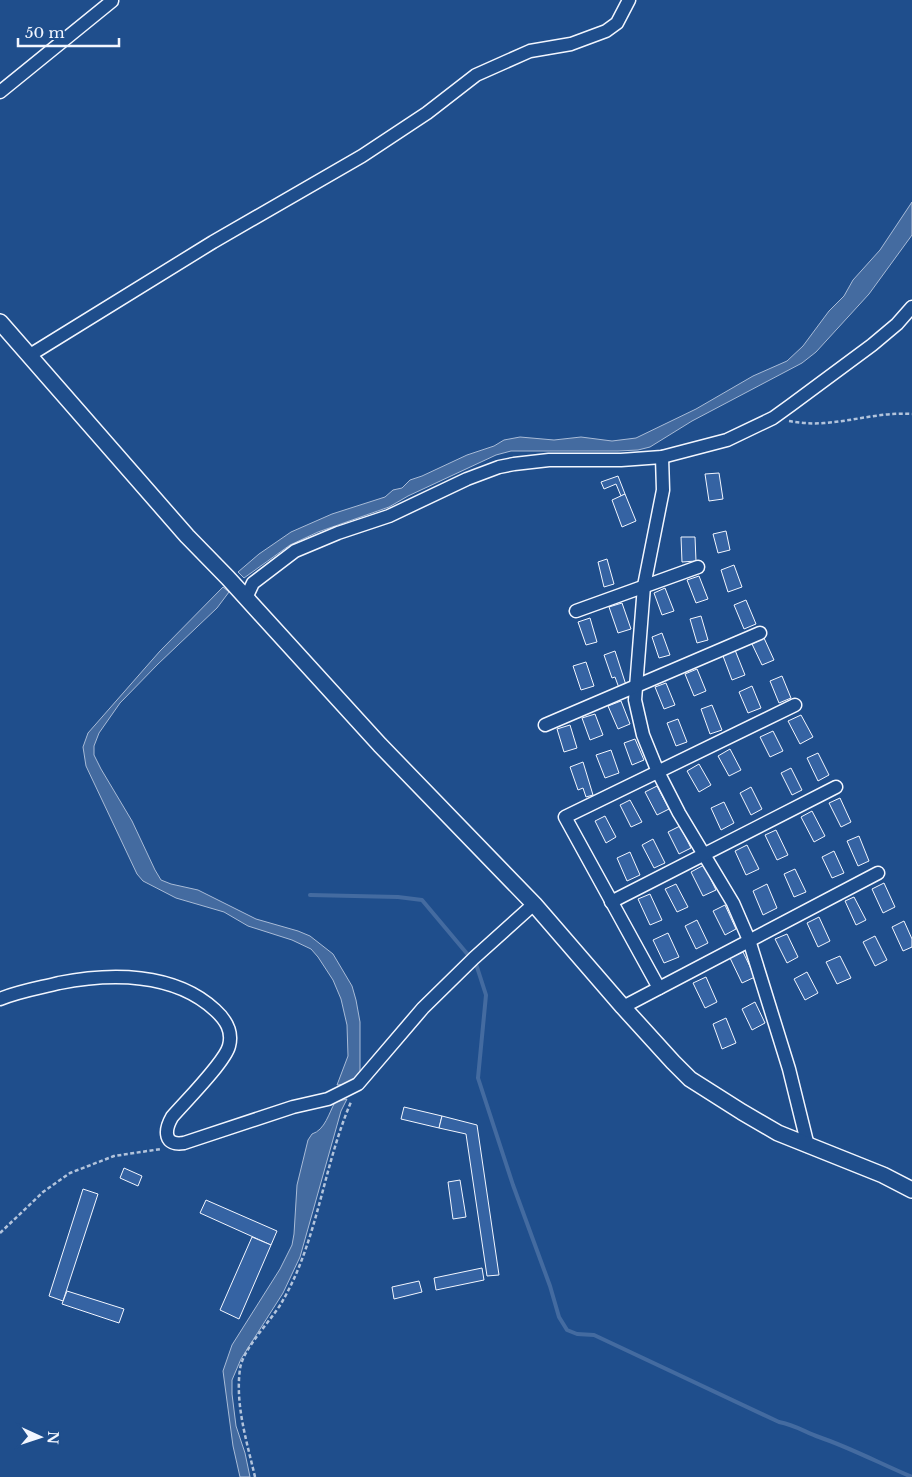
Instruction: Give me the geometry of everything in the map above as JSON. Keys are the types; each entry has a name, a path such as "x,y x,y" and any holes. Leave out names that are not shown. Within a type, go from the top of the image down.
{"street":[{"path":"30,355 213,242 362,156 427,113 476,75 530,51 571,44 606,31 617,23 629,0"},
{"path":"0,92 112,1"},
{"path":"243,594 253,583 295,551 338,533 390,516 468,479 499,467 549,460 621,460 662,457 727,440 773,418 872,345 897,324 912,306"},
{"path":"0,322 171,519 243,594 380,745 534,904 673,1062 697,1084 778,1133 883,1175 912,1190"},
{"path":"662,457 663,490 644,586 635,700 643,735 658,772 679,813 732,903 749,940 789,1069 808,1146"},
{"path":"576,610 698,567"},
{"path":"545,725 760,633"},
{"path":"659,988 565,817 795,705"},
{"path":"611,902 836,787"},
{"path":"623,1007 878,873"},
{"path":"0,999 38,987 74,980 133,978 178,987 190,992 211,1006 228,1024 231,1035 229,1048 216,1067 172,1117 166,1131 169,1141 173,1144 190,1142 285,1109 328,1099 358,1084 423,1008 474,958 534,904"}],"path":[{"path":"773,418 797,422 824,423 867,416 900,413 912,414"},
{"path":"255,1477 242,1421 239,1384 240,1366 247,1351 282,1302 301,1263 339,1134 358,1084"},
{"path":"0,1233 43,1192 70,1173 114,1156 167,1148 173,1144"}],"water":[{"path":"912,202 912,235 869,294 816,352 802,363 692,421 650,447 618,451 511,451 496,455 408,496 389,507 318,532 290,545 244,578 238,572 259,554 291,532 332,514 385,497 393,490 402,488 410,480 467,455 494,446 504,440 520,437 554,440 581,437 612,441 636,438 696,409 753,376 787,361 803,346 829,311 844,296 853,280 880,250"},
{"path":"223,587 229,592 217,608 120,703 99,733 94,746 94,755 132,821 161,880 198,890 256,919 310,936 333,954 352,986 360,1022 360,1072 350,1084 337,1085 348,1056 347,1025 341,999 333,980 318,957 311,949 292,940 248,926 224,912 176,898 143,881 137,874 86,766 83,747 88,733 160,651"},
{"path":"347,1099 341,1111 300,1257 283,1293 241,1359 232,1380 236,1426 245,1453 250,1477 240,1477 233,1446 223,1371 232,1345 280,1269 292,1245 297,1185 308,1140 323,1125 335,1102"}],"building":[{"path":"719,473 723,499 709,501 705,474"},
{"path":"618,476 625,494 621,496 616,484 604,489 601,482"},
{"path":"625,494 636,521 622,527 612,500"},
{"path":"726,531 730,550 718,553 713,534"},
{"path":"681,537 695,537 696,561 682,562"},
{"path":"607,559 614,584 604,587 598,562"},
{"path":"734,565 742,587 728,592 721,570"},
{"path":"699,576 708,599 696,603 687,580"},
{"path":"665,588 674,611 662,615 654,593"},
{"path":"746,600 756,624 744,629 734,605"},
{"path":"622,603 631,629 618,633 609,607"},
{"path":"701,616 708,640 697,643 690,619"},
{"path":"590,618 597,642 586,645 578,622"},
{"path":"662,633 670,655 659,658 652,637"},
{"path":"764,638 774,660 762,665 752,644"},
{"path":"735,650 745,675 732,680 723,656"},
{"path":"615,651 626,685 619,688 615,677 612,678 604,655"},
{"path":"586,662 594,686 581,690 573,666"},
{"path":"697,669 706,691 694,696 685,674"},
{"path":"782,676 791,698 779,703 770,681"},
{"path":"666,683 675,705 664,709 655,687"},
{"path":"752,686 761,708 748,713 739,692"},
{"path":"621,701 630,724 618,729 608,706"},
{"path":"712,705 722,730 710,734 701,709"},
{"path":"595,714 603,735 590,740 582,718"},
{"path":"801,715 813,737 800,744 788,721"},
{"path":"678,719 687,742 676,746 667,723"},
{"path":"570,725 577,748 564,752 557,729"},
{"path":"773,731 783,751 770,757 760,737"},
{"path":"635,739 644,760 632,765 624,743"},
{"path":"730,749 741,770 729,776 718,756"},
{"path":"611,750 619,773 605,778 596,755"},
{"path":"818,753 829,775 818,781 807,758"},
{"path":"583,762 593,795 586,797 583,788 578,790 570,767"},
{"path":"699,764 711,785 699,792 687,771"},
{"path":"791,768 802,790 792,795 781,773"},
{"path":"657,786 669,809 657,815 645,792"},
{"path":"751,787 762,809 751,815 740,793"},
{"path":"840,798 851,822 841,827 829,803"},
{"path":"630,800 642,822 631,827 620,805"},
{"path":"724,802 734,823 721,830 711,808"},
{"path":"812,811 825,836 814,842 801,817"},
{"path":"605,816 616,837 606,843 595,821"},
{"path":"680,826 691,848 679,854 668,832"},
{"path":"776,830 788,855 777,860 765,835"},
{"path":"859,836 869,861 858,866 847,841"},
{"path":"653,839 665,863 654,868 642,845"},
{"path":"747,845 759,869 746,875 735,851"},
{"path":"834,851 844,873 832,878 822,857"},
{"path":"630,852 640,875 627,881 617,858"},
{"path":"704,865 716,890 703,896 691,872"},
{"path":"795,869 806,892 794,897 784,874"},
{"path":"884,883 895,907 883,913 872,889"},
{"path":"676,884 688,907 677,912 665,889"},
{"path":"767,884 777,908 763,915 753,891"},
{"path":"650,894 662,920 650,925 638,899"},
{"path":"854,897 866,920 856,925 845,901"},
{"path":"725,905 736,929 725,935 713,911"},
{"path":"819,917 830,941 818,947 807,923"},
{"path":"697,920 708,943 696,949 685,926"},
{"path":"904,921 912,939 912,947 903,951 892,927"},
{"path":"668,933 679,957 664,963 653,940"},
{"path":"787,934 798,957 787,963 775,939"},
{"path":"875,936 887,960 875,966 863,942"},
{"path":"743,952 755,977 742,983 730,958"},
{"path":"840,956 851,978 837,984 826,962"},
{"path":"807,972 818,993 805,1000 794,979"},
{"path":"706,977 717,1002 705,1008 693,983"},
{"path":"755,1002 765,1023 752,1030 742,1009"},
{"path":"726,1018 736,1043 722,1049 713,1024"},
{"path":"404,1107 442,1116 439,1128 401,1119"},
{"path":"442,1116 477,1125 499,1275 487,1276 466,1134 439,1128"},
{"path":"124,1168 142,1176 138,1186 120,1178"},
{"path":"460,1180 466,1217 453,1219 448,1182"},
{"path":"83,1189 98,1194 63,1301 49,1296"},
{"path":"206,1200 277,1231 271,1245 200,1213"},
{"path":"252,1237 271,1245 239,1319 220,1310"},
{"path":"482,1268 484,1280 436,1290 434,1278"},
{"path":"419,1281 422,1292 394,1299 392,1287"},
{"path":"67,1291 124,1309 119,1323 62,1304"}],"waterway":[{"path":"310,895 398,897 422,900 469,956"},
{"path":"476,964 486,995 478,1078 559,1317 567,1330 577,1334 594,1335 779,1422 843,1446 912,1477"}]}
